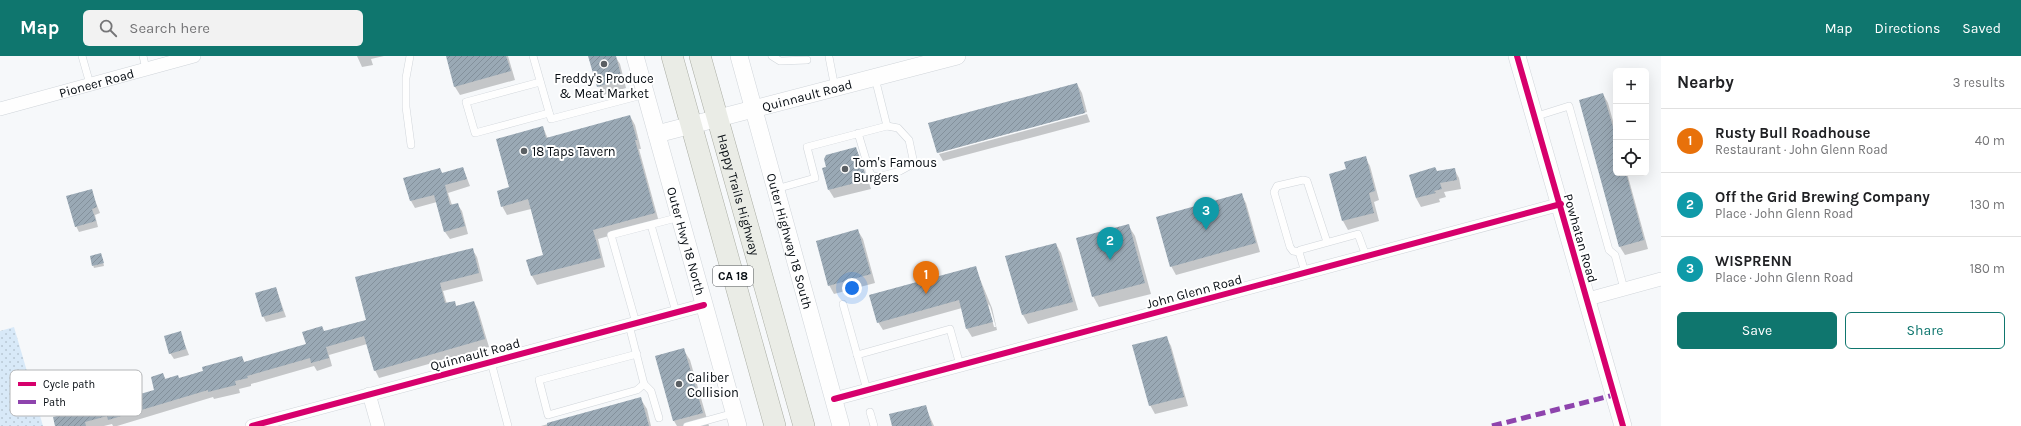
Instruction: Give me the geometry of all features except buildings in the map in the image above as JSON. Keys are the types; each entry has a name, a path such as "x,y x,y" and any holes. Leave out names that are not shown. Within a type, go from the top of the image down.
{"main road":[{"name":"Happy Trails Highway","path":"672,56 775,426"},
{"name":"Happy Trails Highway","path":"700,56 804,426"}],"street":[{"name":"Pioneer Road","path":"0,109 194,56"},
{"name":"Outer Hwy 18 North","path":"635,56 736,420"},
{"name":"Outer Highway 18 South","path":"739,56 841,426"},
{"name":"Quinnault Road","path":"657,134 718,120 957,56"},
{"name":"Powhatan Road","path":"1517,56 1561,204 1623,426"},
{"name":"John Glenn Road","path":"834,398 1561,204"},
{"path":"1588,299 1661,279"},
{"name":"Quinnault Road","path":"252,426 704,305"},
{"path":"370,394 378,426"}],"lane":[{"path":"82,56 90,84"},
{"path":"143,56 146,69"},
{"path":"410,56 406,78 406,100 407,126 411,145"},
{"path":"534,56 551,119 646,94"},
{"path":"772,56 780,61 807,60"},
{"path":"829,57 835,88"},
{"path":"875,78 887,126"},
{"path":"540,82 466,102 475,133 549,113"},
{"path":"1534,117 1569,106 1609,250 1615,255 1624,289"},
{"path":"776,189 815,178 807,147 858,133 887,126 898,128 909,140 913,159 911,165 900,172 878,177 873,176 870,173 858,133"},
{"path":"1299,252 1290,247 1274,192 1277,186 1303,180 1307,181 1327,242"},
{"path":"659,418 651,391 644,384 637,354 633,324 611,236 680,217"},
{"path":"651,225 676,312"},
{"path":"1299,252 1302,248 1358,234 1366,256"},
{"path":"1299,252 1305,272"},
{"path":"843,304 867,390"},
{"path":"857,355 950,329 960,365"},
{"path":"637,354 539,380 548,415 636,390 644,384"},
{"path":"491,362 508,426"},
{"path":"870,412 874,426"},
{"path":"687,426 736,420"}],"shaded area":[{"path":"14,327 27,370 10,370 10,416 40,416 43,426 0,426 0,331"}],"marked path":[{"path":"1492,426 1614,395"}],"cycle path":[{"path":"1517,56 1623,426"},
{"path":"834,399 1561,204"},
{"path":"252,426 704,305"}],"place":[{"name":"Freddy's Produce & Meat Market","path":"604,64"},
{"name":"18 Taps Tavern","path":"524,151"},
{"name":"Tom's Famous Burgers","path":"845,169"},
{"name":"WISPRENN","path":"1206,230"},
{"name":"Off the Grid Brewing Company","path":"1110,260"},
{"name":"Rusty Bull Roadhouse","path":"926,294"},
{"name":"Caliber Collision","path":"679,384"}]}
